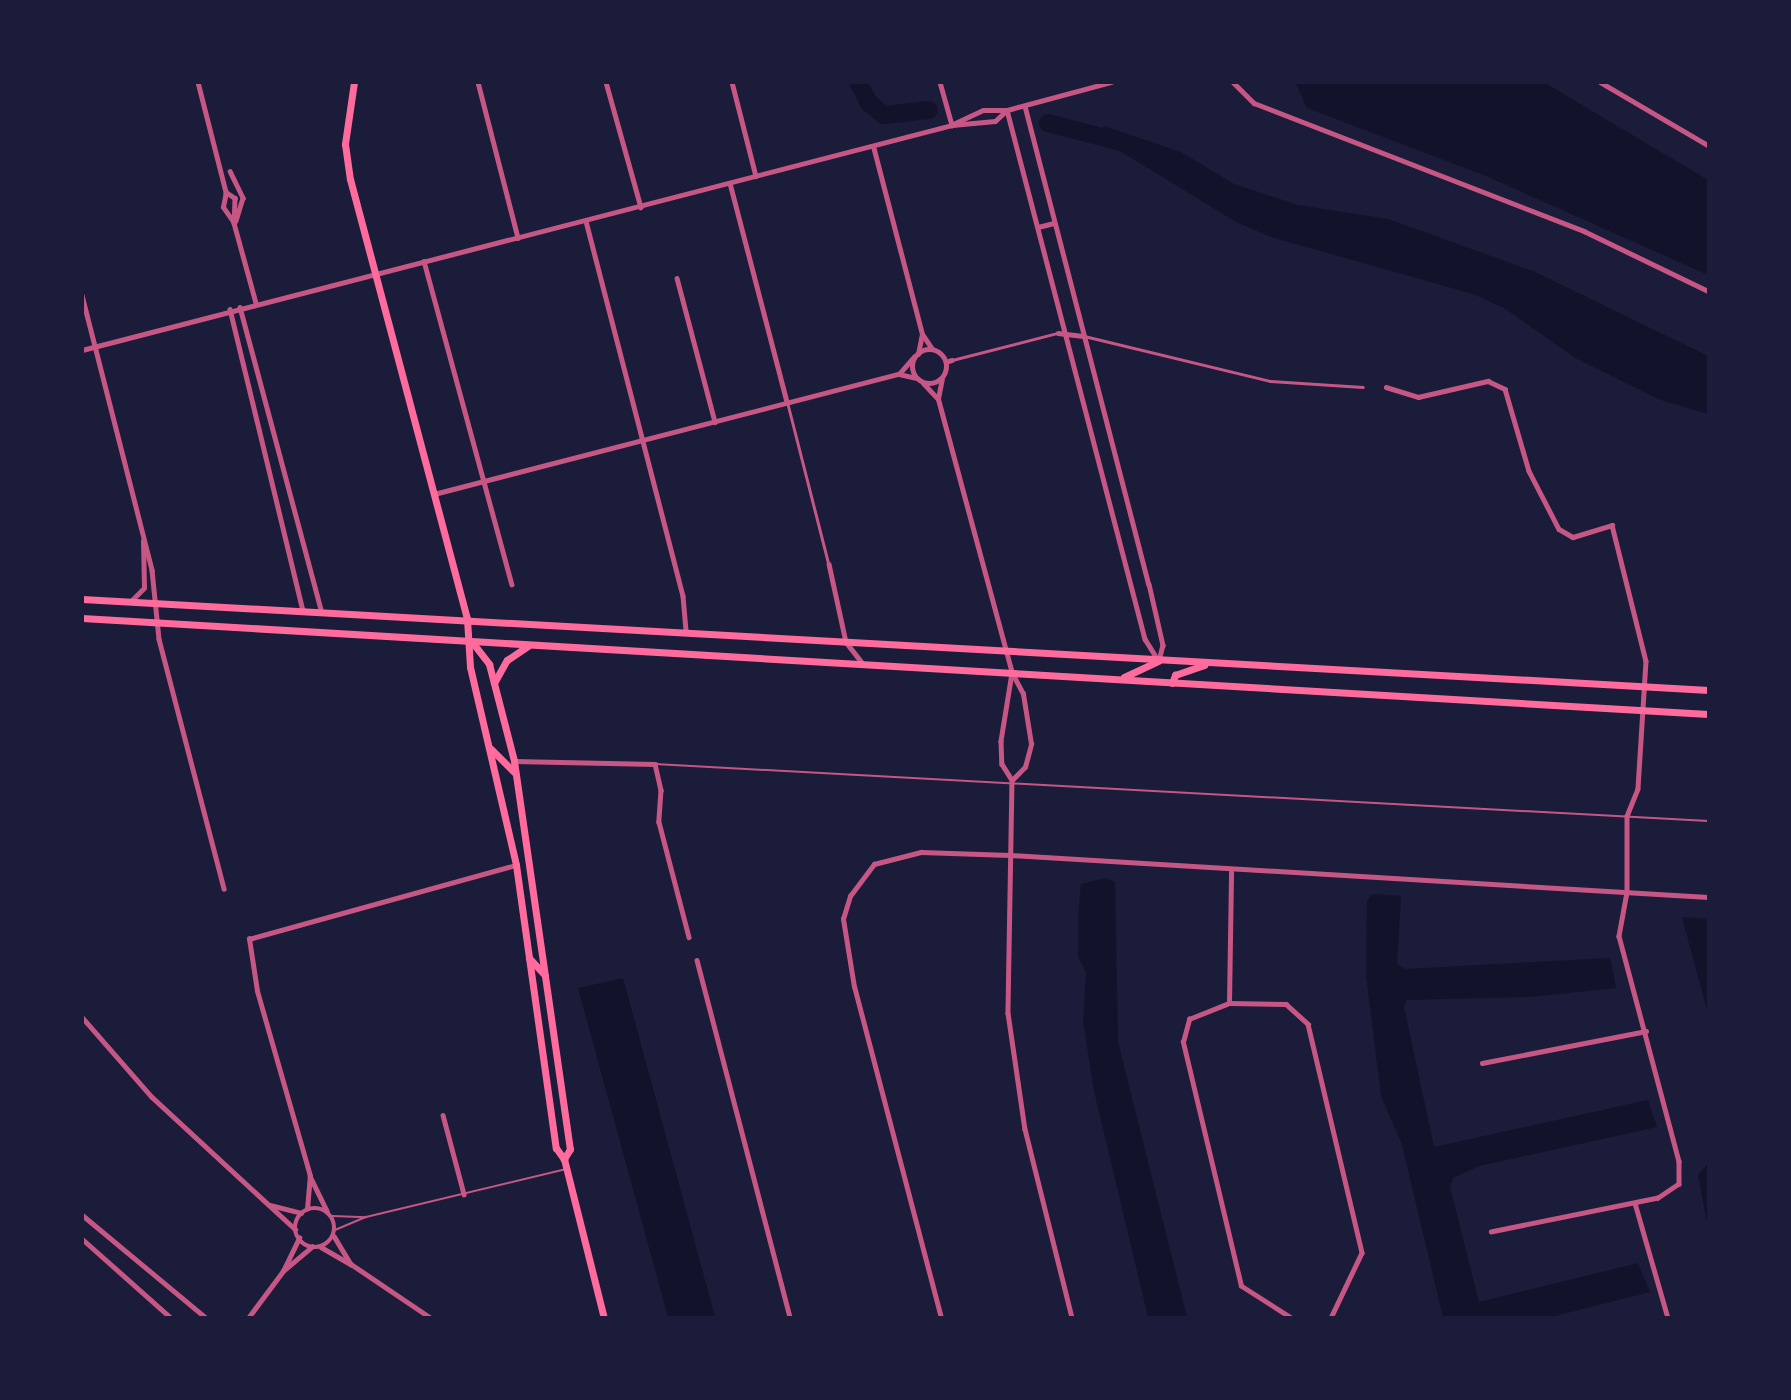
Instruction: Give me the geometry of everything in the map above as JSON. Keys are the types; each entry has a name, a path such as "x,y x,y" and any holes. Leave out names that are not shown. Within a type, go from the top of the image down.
{"main road":[{"path":"354,82 346,153 467,619 472,642 470,667 491,749 516,865 556,1148 564,1159 604,1317"},
{"path":"82,599 321,610 1159,661 1213,662 1708,690"},
{"path":"82,618 1708,714"},
{"path":"472,642 489,664 514,761 570,1149 564,1159"},
{"path":"494,683 507,660 529,645"},
{"path":"1112,679 1137,674 1159,661"},
{"path":"1172,683 1175,675 1213,662"},
{"path":"491,749 515,773"},
{"path":"529,958 545,975"},
{"path":"535,994 548,992"}],"street":[{"path":"198,82 226,192 223,207 234,223"},
{"path":"478,82 518,238"},
{"path":"606,82 641,207"},
{"path":"732,82 756,176"},
{"path":"940,82 952,125"},
{"path":"952,125 983,111 1008,110 1086,86 1111,82"},
{"path":"1233,82 1254,103 1584,231 1708,291"},
{"path":"1600,82 1708,145"},
{"path":"1025,106 1163,645 1159,661"},
{"path":"82,350 230,309 641,207 952,125 995,120 1008,110"},
{"path":"1008,110 1145,639 1159,661"},
{"path":"873,146 922,334 932,349 949,361 1066,332 1270,381 1363,387"},
{"path":"230,171 243,198 234,223"},
{"path":"730,183 829,564 846,642 863,664"},
{"path":"226,192 235,198 234,223 256,303"},
{"path":"586,220 683,596 686,633"},
{"path":"1038,227 1054,223"},
{"path":"424,261 512,584"},
{"path":"677,278 715,422"},
{"path":"82,295 92,347 143,541 155,603 156,622 224,889"},
{"path":"240,307 321,610"},
{"path":"230,309 269,458 303,610"},
{"path":"917,378 916,356 922,334"},
{"path":"899,374 916,356 932,349"},
{"path":"949,361 942,378 938,399 1005,651 1012,673 1025,698 1031,744 1025,767 1012,780"},
{"path":"434,494 899,374 917,378 938,399"},
{"path":"923,382 942,378"},
{"path":"1386,387 1418,398 1488,381 1500,384 1508,396 1528,471 1558,529 1573,537 1612,525 1646,661 1638,789 1627,816 1626,892 1619,936 1679,1161 1679,1184 1658,1198 1491,1232"},
{"path":"269,458 278,455"},
{"path":"128,602 144,588 143,541"},
{"path":"1012,673 1001,741 1002,764 1012,780 1008,1013 1025,1129 1072,1317"},
{"path":"514,761 655,764 662,790 659,822 689,937"},
{"path":"941,1317 854,987 843,919 850,896 874,864 921,852 1010,855 1231,872 1708,897"},
{"path":"351,1264 335,1233 330,1214 310,1176 248,944 251,935 516,865"},
{"path":"1228,1003 1231,872"},
{"path":"697,960 790,1317"},
{"path":"1291,1317 1241,1286 1183,1042 1188,1019 1228,1003 1286,1004 1308,1023 1362,1253 1331,1317"},
{"path":"82,1017 152,1096 295,1229 299,1238 312,1247 321,1247 351,1264 431,1317"},
{"path":"1482,1063 1646,1031"},
{"path":"443,1115 464,1194"},
{"path":"295,1229 304,1211 310,1176"},
{"path":"1635,1203 1668,1317"},
{"path":"270,1205 330,1214"},
{"path":"82,1215 206,1317"},
{"path":"321,1247 335,1233"},
{"path":"248,1317 283,1271 299,1238"},
{"path":"82,1239 171,1317"},
{"path":"283,1271 312,1247"}],"lane":[{"path":"655,764 1012,780 1708,821"},
{"path":"335,1233 366,1217 566,1169"},
{"path":"330,1214 366,1217"}],"shaded area":[{"path":"1545,83 1708,180 1708,275 1486,176 1307,108 1296,84"},
{"path":"1104,126 1181,152 1234,184 1298,205 1388,219 1533,271 1708,356 1708,414 1658,399 1577,359 1504,308 1473,294 1274,238 1236,222 1097,137"},
{"path":"1106,878 1115,882 1118,1042 1187,1317 1148,1317 1094,1091 1083,1021 1086,972 1078,957 1078,918 1081,884"},
{"path":"1372,894 1401,896 1397,964 1405,969 1610,958 1616,988 1530,997 1407,1000 1404,1007 1434,1147 1648,1100 1657,1127 1479,1166 1453,1178 1450,1187 1479,1302 1638,1263 1650,1292 1551,1317 1443,1317 1402,1145 1381,1096 1366,975 1367,901"},
{"path":"1682,917 1708,919 1708,1014"},
{"path":"623,978 715,1317 668,1317 578,988"},
{"path":"1708,1163 1708,1228 1698,1175"}],"waterway":[{"path":"858,82 869,103 884,115 929,110"},
{"path":"1048,123 1121,142"}]}
